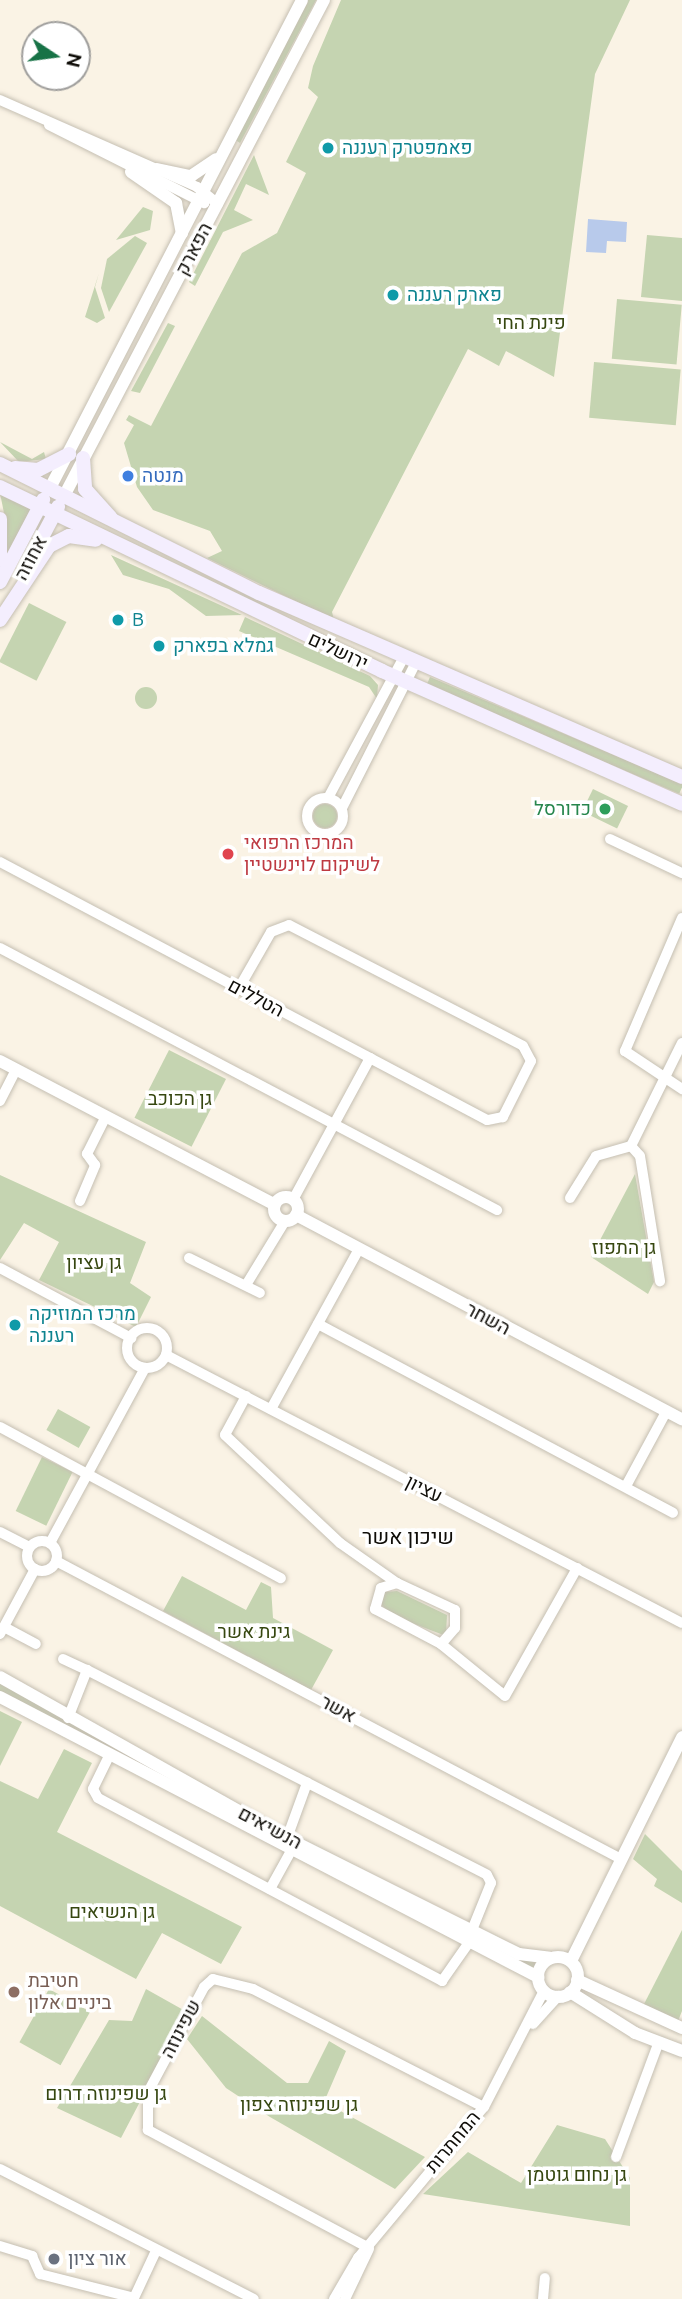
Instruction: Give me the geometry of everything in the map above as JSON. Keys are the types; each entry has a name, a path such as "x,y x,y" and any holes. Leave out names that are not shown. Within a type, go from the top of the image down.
{"main road":[{"path":"3,465 38,470 76,456 87,494 121,527"},
{"name":"ירושלים","path":"3,465 121,527 409,662 682,777"},
{"name":"ירושלים","path":"0,487 400,680 682,804"},
{"name":"אחוזה","path":"0,582 48,490"},
{"name":"אחוזה","path":"0,619 63,498"},
{"path":"0,519 0,560"},
{"path":"0,619 54,541 79,537 115,544"}],"street":[{"name":"הפארק","path":"63,498 76,456 302,0"},
{"name":"הפארק","path":"48,490 76,456 218,204 324,0"},
{"path":"0,100 131,172 176,203 183,221 180,243"},
{"path":"48,125 157,169 203,197"},
{"path":"157,169 199,174 226,149"},
{"path":"131,172 218,204"},
{"path":"400,680 328,798 309,807 312,829 336,831 342,808 409,662"},
{"path":"328,798 342,808"},
{"path":"610,839 682,873"},
{"name":"הטללים","path":"0,862 487,1120 503,1116 531,1061 523,1046 289,925 271,932 239,988"},
{"path":"682,918 625,1051 682,1088"},
{"path":"0,948 337,1121 497,1210"},
{"path":"570,1198 596,1156 631,1146 682,1043"},
{"path":"246,1285 291,1218 293,1200 370,1058"},
{"path":"0,1061 275,1205 291,1218"},
{"path":"0,1101 16,1069"},
{"path":"80,1201 95,1165 87,1154 106,1116"},
{"path":"631,1146 640,1156 660,1281"},
{"path":"275,1205 293,1200"},
{"name":"השחר","path":"291,1218 359,1249 682,1419"},
{"path":"271,1409 359,1249"},
{"path":"189,1258 260,1293"},
{"path":"0,1268 131,1338"},
{"path":"318,1324 626,1486 673,1514"},
{"path":"29,1547 28,1562 35,1569 45,1571 56,1561 50,1543 85,1470 145,1368 166,1355 158,1332 145,1328 131,1338"},
{"path":"131,1338 130,1358 145,1368"},
{"name":"עציון","path":"166,1355 682,1623"},
{"path":"246,1396 225,1435 340,1543 397,1583 455,1610 455,1628 441,1644"},
{"path":"626,1486 666,1412"},
{"path":"0,1427 281,1577"},
{"path":"0,1532 29,1547 50,1543"},
{"name":"אשר","path":"56,1561 620,1858"},
{"path":"397,1583 381,1588 375,1609 441,1644 505,1696 577,1568"},
{"path":"35,1569 2,1631 36,1644"},
{"path":"63,1659 487,1875 491,1883 471,1935 442,1981 98,1798 93,1789 110,1754"},
{"path":"68,1718 87,1670"},
{"name":"הנשיאים","path":"0,1677 289,1844"},
{"name":"הנשיאים","path":"0,1697 471,1935 519,1954 550,1958"},
{"path":"682,1737 571,1961 577,1980 682,2028"},
{"path":"270,1889 289,1844 307,1783"},
{"name":"הנשיאים","path":"471,1935 538,1977"},
{"path":"571,1961 550,1958 538,1977 544,1992 564,1994 658,2044 682,2051"},
{"name":"שפינוזה","path":"369,2248 148,2130 148,2092 204,1987 213,1979 253,1989 484,2107"},
{"path":"564,1994 577,1980"},
{"name":"המחתרות","path":"334,2299 369,2248 484,2107 528,2030 544,1992"},
{"name":"המחתרות","path":"528,2030 564,1994"},
{"path":"617,2157 658,2044"},
{"path":"0,2169 155,2253 254,2299"},
{"path":"0,2246 32,2256 40,2274 134,2298 155,2253"},
{"name":"המחתרות","path":"345,2299 369,2248"},
{"path":"543,2299 545,2278"},
{"path":"353,2286 354,2299"}],"green space":[{"path":"305,0 316,0 240,143 234,139"},
{"name":"פארק רעננה","path":"341,0 630,0 595,74 554,377 506,351 499,366 468,349 332,612 334,620 207,558 222,551 210,531 153,510 137,487 124,443 134,425 126,420 129,415 151,426 242,253 277,233 306,173 286,162 318,97 308,88 313,66"},
{"path":"254,155 269,195 246,184 234,210 253,220 223,232 195,286 189,282"},
{"path":"143,207 153,211 150,230 116,240"},
{"path":"647,235 682,238 682,301 641,297"},
{"path":"135,236 147,243 109,312 101,288 107,259"},
{"path":"99,273 95,287 105,318 97,323 85,317"},
{"path":"617,299 682,305 677,364 612,359"},
{"path":"168,323 175,326 140,393 131,391"},
{"path":"594,362 681,370 676,425 589,418"},
{"path":"0,442 32,459 44,452 46,459 19,462"},
{"path":"0,493 31,509 2,565 6,523"},
{"path":"111,555 242,615 206,616 169,589 123,575"},
{"path":"29,603 66,622 36,681 0,662"},
{"path":"245,617 370,676 378,685 377,699 369,687 239,631"},
{"path":"430,677 682,784 679,794 426,686"},
{"path":"146,687 154,690 157,698 154,706 146,709 138,706 135,698 138,690"},
{"name":"כדורסל","path":"593,789 628,806 617,829 582,811"},
{"path":"325,804 334,807 337,816 334,825 325,828 316,825 313,816 316,807"},
{"name":"גן הכוכב","path":"169,1050 226,1079 192,1147 134,1118"},
{"name":"גן התפוז","path":"635,1174 654,1282 648,1294 591,1257"},
{"name":"גן עציון","path":"0,1175 146,1242 130,1283 151,1297 136,1327 39,1280 59,1242 24,1223 0,1260"},
{"path":"58,1409 90,1427 79,1448 46,1430"},
{"path":"42,1457 73,1472 46,1526 16,1511"},
{"name":"גינת אשר","path":"182,1576 246,1610 261,1582 271,1587 273,1618 333,1650 311,1690 163,1611"},
{"path":"397,1591 447,1615 446,1636 391,1615 380,1603 385,1592"},
{"path":"0,1683 292,1844 540,1959 534,1972 0,1692"},
{"path":"0,1711 22,1722 0,1766"},
{"name":"גן הנשיאים","path":"64,1749 92,1763 57,1832 242,1927 221,1964 162,1933 136,1979 0,1906 0,1781 38,1799"},
{"path":"645,1834 682,1871 682,1903 654,1886 657,1879 633,1859"},
{"path":"682,1930 682,2011 678,2021 643,2006"},
{"path":"49,1989 90,2012 61,2065 19,2042"},
{"name":"גן שפינוזה דרום","path":"146,1989 187,2012 121,2138 57,2108 109,2020 132,2021"},
{"name":"גן שפינוזה צפון","path":"202,2016 287,2083 308,2083 329,2041 346,2051 324,2102 425,2157 395,2189 270,2117 226,2088 187,2039"},
{"name":"גן נחום גוטמן","path":"557,2125 605,2139 630,2178 630,2226 423,2194 468,2152 521,2183"}],"water":[{"path":"588,219 627,222 626,242 607,241 606,253 586,252"}],"place":[{"name":"פאמפטרק רעננה","path":"328,148"},
{"name":"פארק רעננה","path":"393,295"},
{"name":"מנטה","path":"128,476"},
{"name":"B","path":"118,620"},
{"name":"גמלא בפארק","path":"159,646"},
{"name":"כדורסל","path":"605,809"},
{"name":"המרכז הרפואי לשיקום לוינשטיין","path":"228,854"},
{"name":"מרכז המוזיקה רעננה","path":"15,1325"},
{"name":"חטיבת ביניים אלון","path":"14,1992"},
{"name":"אור ציון","path":"54,2259"}],"district":[{"name":"שיכון אשר","path":"408,1536"}],"park label":[{"name":"פינת החי","path":"531,323"}]}
